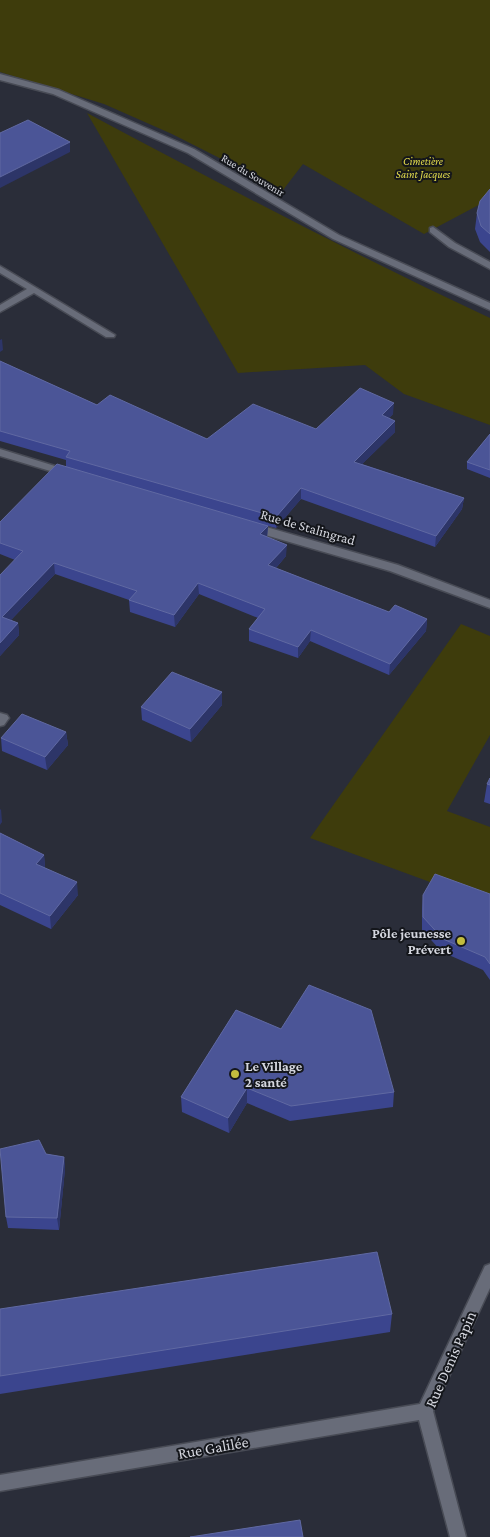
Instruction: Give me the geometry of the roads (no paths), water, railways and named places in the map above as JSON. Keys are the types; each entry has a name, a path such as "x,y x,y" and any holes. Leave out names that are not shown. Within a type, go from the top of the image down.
{"street":[{"name":"Rue du Souvenir","path":"0,77 56,92 108,113 191,152 336,237 490,307"},
{"path":"433,230 452,245 490,266"},
{"path":"0,269 110,335"},
{"path":"0,309 34,290"},
{"path":"0,452 79,476"},
{"name":"Rue de Stalingrad","path":"245,524 394,568 490,604"},
{"path":"0,716 3,718 0,722"},
{"name":"Rue Denis Papin","path":"458,1537 425,1411 490,1271"},
{"name":"Rue Galilée","path":"0,1483 425,1411"}],"place":[{"name":"Pôle jeunesse Prévert","path":"461,941"},
{"name":"Le Village 2 santé","path":"235,1074"}],"park label":[{"name":"Cimetière Saint Jacques","path":"423,167"}]}
